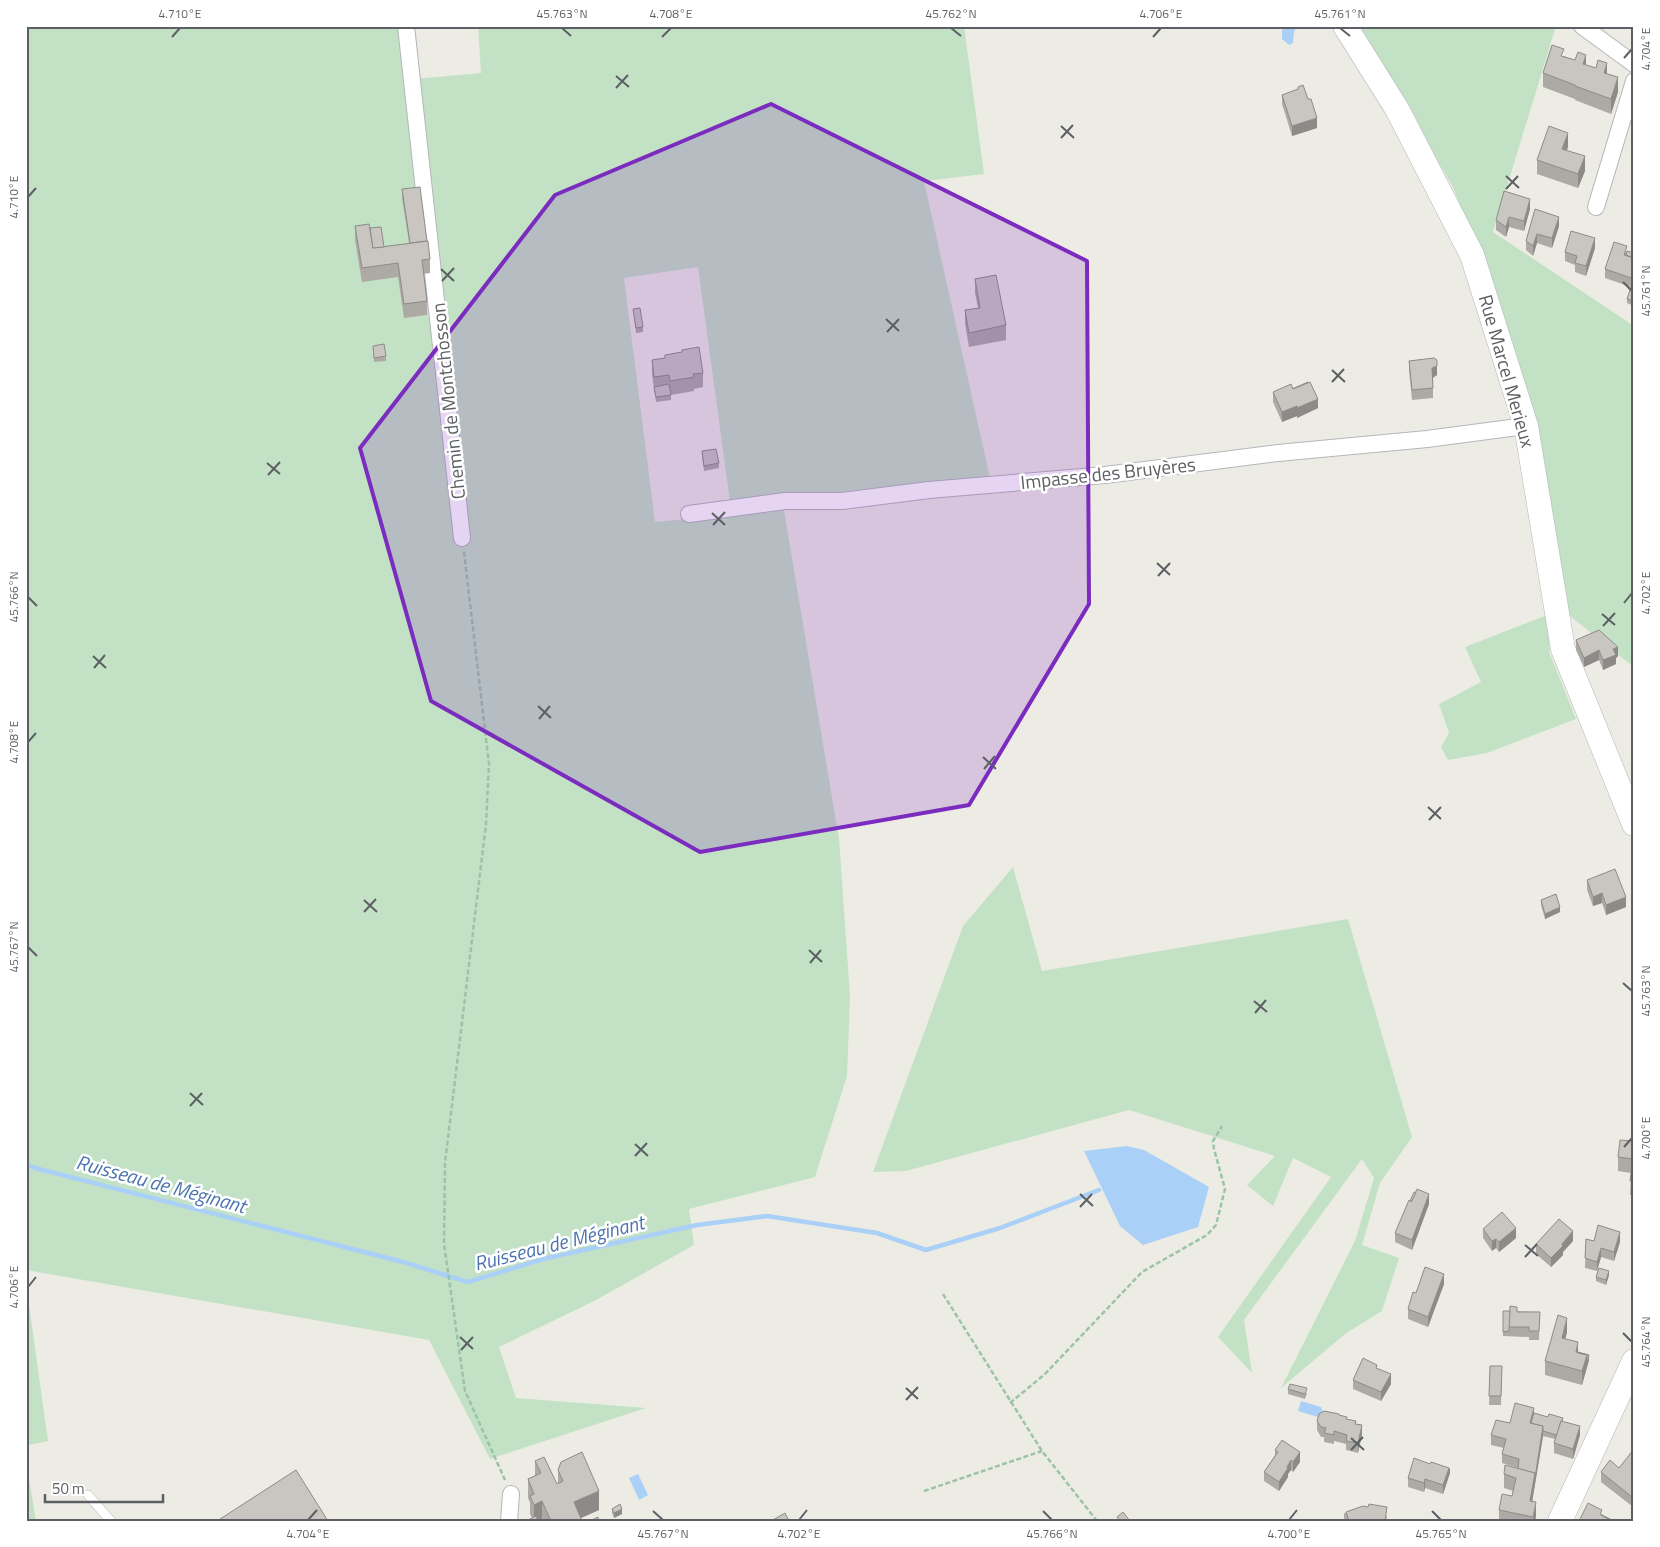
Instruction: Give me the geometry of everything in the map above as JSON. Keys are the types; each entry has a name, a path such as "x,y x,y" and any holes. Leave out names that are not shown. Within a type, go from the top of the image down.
{"main road":[{"name":"Rue Marcel Merieux","path":"1345,26 1398,109 1472,255 1526,426 1563,649 1634,824"},
{"path":"1560,1521 1634,1361"}],"street":[{"name":"Chemin de Montchosson","path":"406,26 462,538"},
{"path":"1582,26 1634,64"},
{"path":"1596,207 1634,81"},
{"name":"Impasse des Bruyères","path":"689,514 786,501 842,501 929,490 1105,475 1278,452 1427,440 1526,426"},
{"path":"509,1521 511,1494"}],"lane":[{"path":"88,1495 110,1521"}],"path":[{"path":"462,538 489,764 486,824 445,1163 444,1244 465,1391 511,1494"},
{"path":"1010,1403 1045,1374 1142,1272 1208,1235 1216,1225 1225,1189 1213,1141 1222,1126"},
{"path":"944,1294 1010,1403 1042,1451 1097,1521"},
{"path":"924,1491 1042,1451"}],"highlighted area":[{"path":"771,104 1087,261 1089,604 969,805 700,852 431,701 360,448 555,195"}],"green space":[{"path":"26,26 398,26 403,80 481,73 478,26 964,26 984,174 924,181 990,478 730,502 698,267 624,278 655,522 784,510 839,839 850,995 847,1076 815,1177 689,1209 694,1245 596,1300 499,1347 516,1398 646,1408 490,1459 429,1340 26,1270"},
{"path":"1360,26 1556,26 1493,232 1634,326 1634,663 1630,664 1565,612 1509,337 1453,187"},
{"path":"1547,615 1550,654 1576,719 1487,753 1448,760 1441,747 1449,733 1439,704 1481,682 1465,647"},
{"path":"1013,867 1042,971 1348,919 1412,1137 1380,1183 1362,1245 1399,1258 1382,1311 1345,1334 1281,1388 1355,1241 1374,1178 1362,1159 1244,1320 1252,1373 1218,1337 1331,1177 1293,1158 1273,1206 1247,1185 1275,1156 1129,1110 906,1171 873,1172 963,926"},
{"path":"26,1283 48,1441 29,1445 26,1427"},
{"path":"26,1473 28,1473 36,1521 26,1521"}],"water":[{"path":"1284,26 1297,26 1294,32 1293,43 1289,45 1282,39"},
{"path":"1127,1146 1144,1150 1209,1187 1198,1227 1143,1245 1120,1226 1084,1151"},
{"path":"1301,1401 1321,1407 1323,1412 1318,1417 1298,1411"},
{"path":"638,1474 648,1495 639,1500 629,1478"}],"building":[{"path":"1552,45 1564,49 1561,56 1575,60 1578,52 1586,55 1583,64 1596,68 1598,60 1607,63 1604,73 1618,77 1611,99 1543,73"},
{"path":"1303,85 1308,99 1311,99 1317,118 1292,126 1282,95"},
{"path":"1549,126 1568,133 1562,149 1585,156 1578,174 1537,160"},
{"path":"420,187 427,241 410,243 402,189"},
{"path":"1504,191 1530,199 1524,221 1509,217 1506,227 1496,220"},
{"path":"1535,209 1559,217 1552,238 1537,234 1533,246 1526,241"},
{"path":"369,224 373,248 428,241 430,259 422,260 427,301 404,304 398,263 362,268 355,226"},
{"path":"381,227 384,247 373,248 370,228"},
{"path":"1571,231 1595,238 1586,266 1575,263 1577,256 1565,252"},
{"path":"1614,242 1627,246 1624,255 1634,258 1634,279 1605,269"},
{"path":"1627,251 1634,253 1634,258 1626,255"},
{"path":"996,275 1006,325 969,333 965,310 980,308 975,279"},
{"path":"1631,287 1634,288 1634,301 1627,299"},
{"path":"640,308 643,327 636,328 633,309"},
{"path":"384,344 386,356 374,358 373,346"},
{"path":"699,347 703,373 693,374 694,377 670,381 669,375 654,377 652,360 665,358 665,355 682,352 682,350"},
{"path":"1434,358 1437,360 1437,366 1432,368 1433,388 1412,390 1409,361"},
{"path":"1310,382 1318,399 1282,412 1273,392 1291,384 1293,389"},
{"path":"669,384 671,395 656,397 654,387"},
{"path":"716,449 719,463 704,466 702,451"},
{"path":"1599,630 1618,647 1613,649 1616,655 1603,660 1599,650 1584,658 1576,640"},
{"path":"1615,869 1626,897 1606,905 1602,893 1593,897 1587,880"},
{"path":"1556,894 1560,907 1545,914 1541,900"},
{"path":"1620,1140 1634,1141 1634,1181 1630,1181 1633,1159 1618,1157"},
{"path":"1417,1189 1429,1194 1412,1240 1395,1233 1409,1200 1411,1202"},
{"path":"1414,1192 1416,1193 1411,1202 1410,1201"},
{"path":"1502,1212 1516,1228 1499,1242 1496,1239 1492,1241 1483,1229"},
{"path":"1559,1219 1573,1231 1562,1244 1563,1246 1551,1258 1536,1244"},
{"path":"1598,1225 1620,1232 1614,1252 1601,1248 1597,1262 1585,1258 1586,1239 1594,1241"},
{"path":"1425,1267 1444,1274 1428,1317 1408,1309 1413,1292 1416,1293"},
{"path":"1599,1268 1609,1271 1606,1280 1596,1277"},
{"path":"1510,1306 1517,1307 1517,1312 1540,1312 1539,1331 1529,1331 1529,1327 1509,1327"},
{"path":"1503,1311 1510,1311 1509,1331 1503,1332"},
{"path":"1558,1315 1567,1318 1562,1338 1578,1342 1576,1352 1587,1355 1582,1371 1545,1361"},
{"path":"1578,1352 1589,1355 1587,1365 1587,1355"},
{"path":"1363,1358 1377,1365 1376,1368 1391,1374 1381,1392 1353,1380"},
{"path":"1490,1366 1502,1366 1501,1396 1489,1396"},
{"path":"1290,1384 1307,1388 1305,1394 1288,1389"},
{"path":"1515,1403 1534,1408 1530,1423 1543,1426 1535,1478 1535,1473 1518,1469 1519,1459 1502,1454 1506,1439 1491,1435 1496,1420 1510,1423"},
{"path":"1324,1411 1339,1414 1347,1417 1346,1419 1356,1421 1355,1424 1362,1425 1358,1443 1346,1441 1347,1435 1334,1431 1334,1435 1324,1433 1326,1428 1321,1427 1317,1421 1319,1414"},
{"path":"1534,1413 1548,1417 1549,1414 1563,1418 1557,1435 1543,1431 1543,1426 1531,1423"},
{"path":"1561,1421 1580,1426 1573,1449 1554,1443"},
{"path":"1282,1440 1300,1452 1293,1462 1291,1460 1279,1482 1264,1472 1278,1452 1275,1450"},
{"path":"1634,1449 1634,1475 1632,1477 1634,1479 1634,1495 1632,1497 1601,1472 1610,1460 1619,1468"},
{"path":"582,1452 599,1491 574,1502 582,1521 551,1521 542,1501 534,1505 530,1496 534,1494 528,1479 541,1473 535,1461 544,1457 557,1484 563,1481 558,1470 561,1462"},
{"path":"1414,1458 1449,1468 1443,1485 1425,1479 1424,1483 1408,1478"},
{"path":"1505,1465 1535,1473 1530,1501 1536,1502 1533,1517 1499,1510 1502,1494 1512,1496 1516,1478 1504,1474"},
{"path":"296,1470 328,1521 217,1521"},
{"path":"1588,1503 1602,1510 1600,1514 1612,1521 1579,1521"},
{"path":"620,1504 622,1509 614,1513 612,1509"},
{"path":"1369,1504 1387,1507 1385,1521 1349,1521 1346,1512 1363,1506 1368,1507"},
{"path":"1123,1512 1130,1521 1120,1521 1117,1517"},
{"path":"785,1513 789,1521 771,1521"},
{"path":"536,1516 538,1521 526,1521"},
{"path":"598,1517 599,1521 590,1521"}],"waterway":[{"name":"Ruisseau de Méginant","path":"26,1164 35,1168 403,1262 468,1282 543,1259 697,1225 767,1216 877,1233 926,1250 1000,1228 1099,1190"}]}
